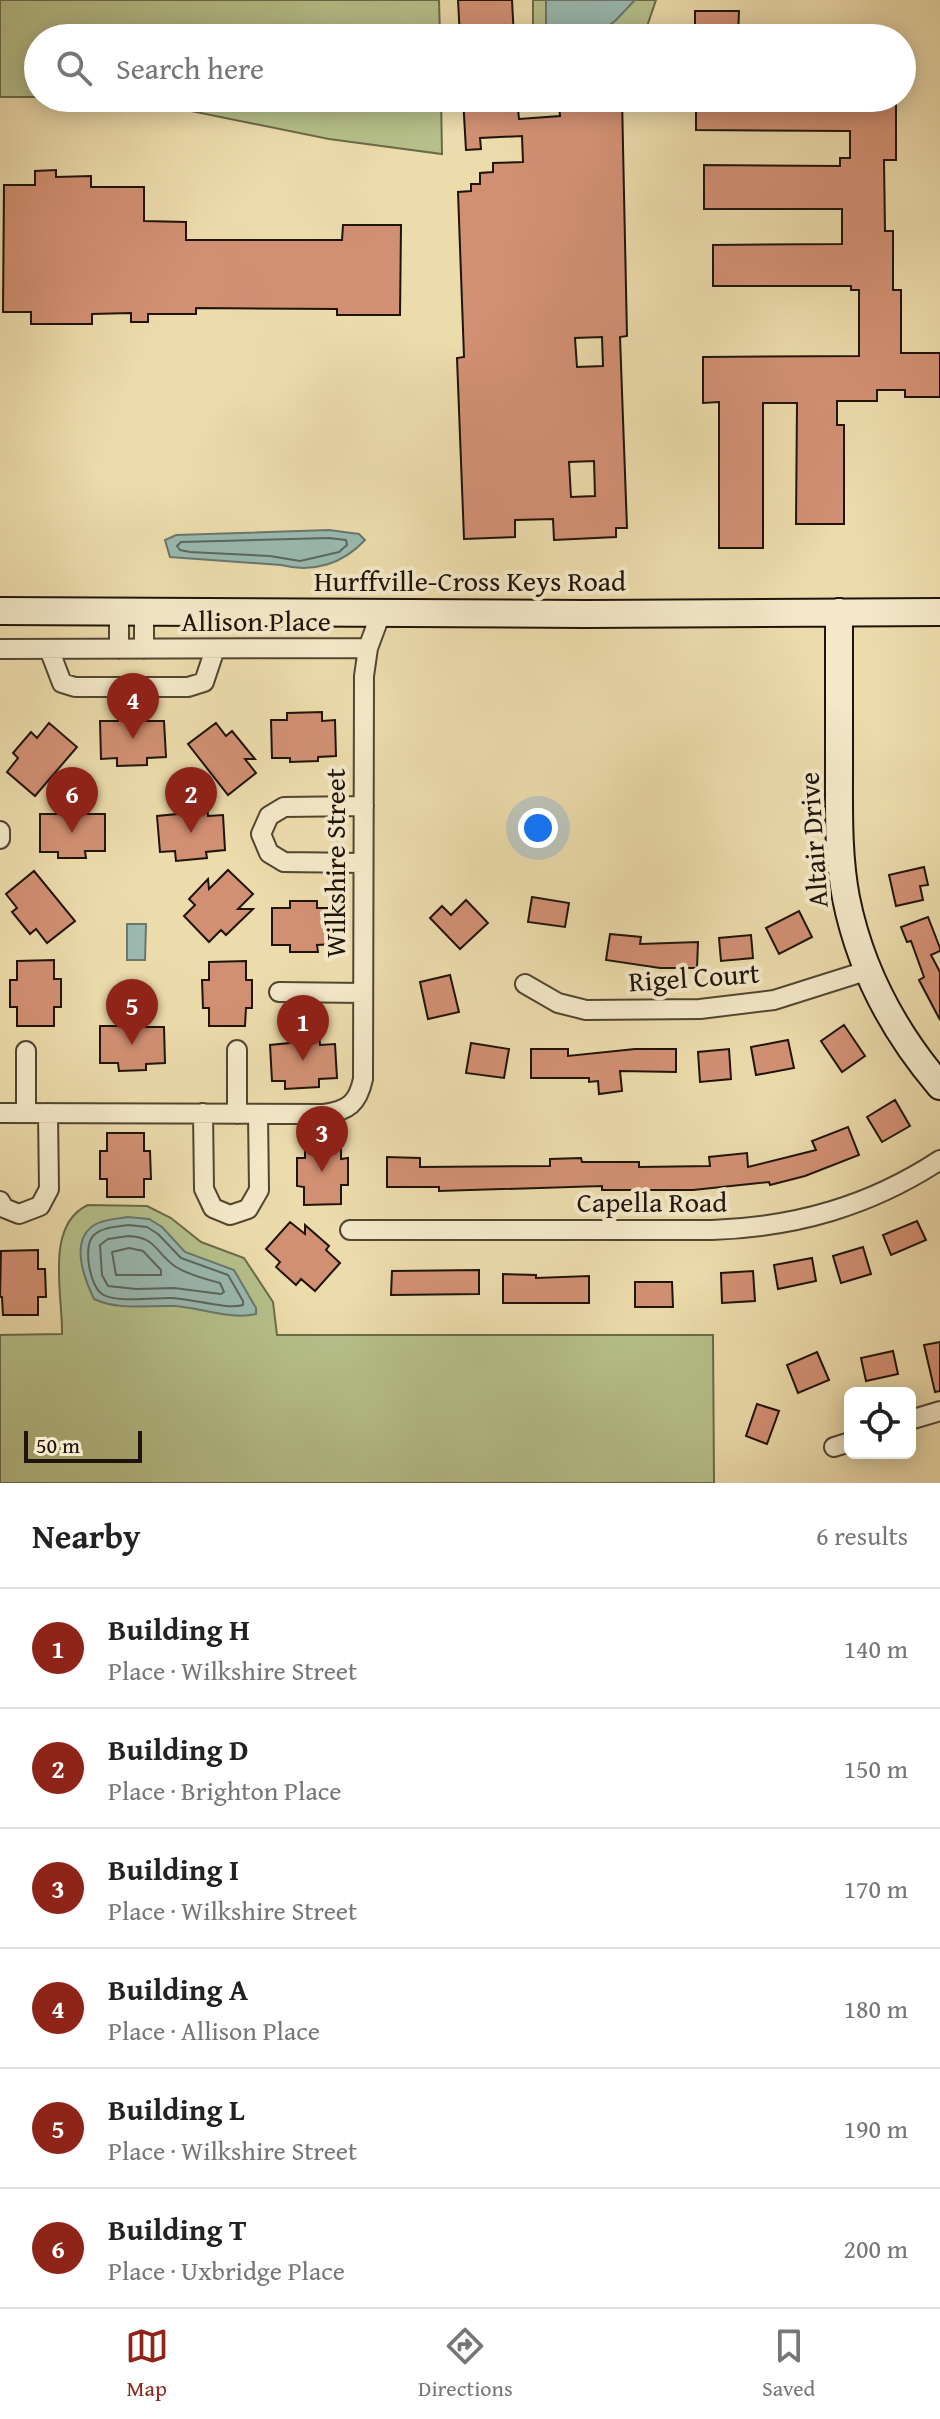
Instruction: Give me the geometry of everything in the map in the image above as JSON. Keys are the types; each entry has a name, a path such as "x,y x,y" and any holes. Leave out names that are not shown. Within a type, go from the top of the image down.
{"main road":[{"name":"Hurffville-Cross Keys Road","path":"0,611 940,612"},
{"name":"Altair Drive","path":"839,612 840,858 850,914 869,970 899,1031 940,1086"}],"street":[{"path":"119,649 131,613"},
{"name":"Allison Place","path":"131,613 144,649"},
{"name":"Wilkshire Street","path":"0,1113 324,1114 351,1106 360,1094 363,1079 364,676 368,648 381,613"},
{"name":"Allison Place","path":"0,649 368,648"},
{"path":"49,649 62,683 75,687 188,687 204,682 215,649"},
{"path":"363,863 284,862 269,853 261,834 269,816 284,807 364,806"},
{"path":"0,831 0,839"},
{"name":"Rigel Court","path":"525,984 547,998 586,1010 700,1009 774,1000 869,970"},
{"path":"279,992 363,993"},
{"path":"237,1050 237,1114"},
{"path":"26,1051 26,1113"},
{"path":"0,1201 4,1208 19,1214 40,1206 49,1189 48,1113"},
{"path":"203,1113 204,1189 213,1208 230,1215 248,1209 259,1190 258,1114"},
{"name":"Capella Road","path":"350,1230 712,1230 767,1226 809,1219 854,1205 893,1188 940,1160"},
{"path":"916,1418 940,1411"}],"green space":[{"path":"0,0 439,0 440,24 24,24 24,97 0,97"},
{"path":"533,0 656,0 648,24 533,24"},
{"path":"196,112 441,112 442,154 329,139"},
{"path":"88,1205 147,1206 171,1218 201,1242 244,1258 273,1302 277,1335 713,1335 714,1483 0,1483 0,1335 62,1334 59,1282 61,1245 74,1215"}],"water":[{"path":"546,0 635,0 611,24 546,24"},
{"path":"329,530 359,534 365,540 337,561 305,568 170,557 165,540 176,535"},
{"path":"127,924 146,924 145,960 127,960"},
{"path":"127,1217 149,1219 162,1227 185,1252 234,1270 256,1308 256,1314 226,1315 175,1306 124,1306 94,1299 81,1259 83,1239 96,1224"}],"building":[{"path":"458,0 512,0 513,24 459,24"},
{"path":"695,11 739,11 739,24 695,24"},
{"path":"464,112 518,112 519,119 560,116 560,112 622,112 627,336 620,337 627,528 616,528 616,537 554,540 553,519 515,520 515,537 464,539 457,358 464,357 458,192 471,191 471,184 480,184 480,173 493,172 493,163 523,162 522,136 480,138 481,149 466,150","holes":["602,337 603,366 577,367 575,338","594,461 595,496 571,497 569,462"]},
{"path":"696,112 896,112 896,160 884,160 885,231 893,231 893,290 901,290 901,353 940,353 940,397 905,397 905,390 877,390 877,401 837,401 837,425 844,425 844,524 796,524 797,403 763,403 763,548 719,548 719,402 703,403 703,357 859,356 859,290 851,290 851,286 713,286 713,245 842,244 842,209 704,209 704,165 840,166 840,158 850,158 850,131 696,130"},
{"path":"56,170 56,177 91,176 91,187 144,187 144,221 186,222 186,240 342,240 343,225 401,225 400,315 337,315 337,309 196,308 196,314 148,314 148,322 131,322 131,313 92,314 92,324 31,324 31,312 3,312 4,185 35,185 35,171"},
{"path":"322,712 322,721 335,720 336,756 318,757 318,761 290,762 290,758 272,758 271,720 287,720 287,713"},
{"path":"147,713 147,721 164,721 166,757 147,758 147,765 117,766 117,758 101,759 100,721 118,721 118,714"},
{"path":"49,723 77,747 35,796 7,772 18,758 13,753 31,732 37,738"},
{"path":"216,723 226,736 232,731 255,759 245,759 256,773 228,795 188,744"},
{"path":"207,806 208,816 223,815 225,850 206,852 207,858 176,861 175,851 160,852 157,816 177,814 177,808"},
{"path":"58,808 86,808 86,814 105,814 105,851 85,851 86,858 58,858 58,852 40,852 40,814 58,814"},
{"path":"924,867 928,885 920,886 923,900 896,906 889,875"},
{"path":"228,870 253,894 238,909 253,909 226,935 221,930 209,942 184,916 195,905 189,899 208,879 209,889"},
{"path":"34,871 75,921 47,943 36,929 30,934 12,912 17,908 6,894"},
{"path":"532,897 569,903 565,927 528,922"},
{"path":"466,900 488,923 460,949 430,918 442,906 451,915"},
{"path":"290,901 317,901 317,908 336,908 336,944 317,945 318,952 290,952 290,945 272,945 272,908 290,908"},
{"path":"799,911 812,937 779,954 766,928"},
{"path":"928,917 940,948 931,955 940,972 940,1020 919,980 924,977 911,941 907,942 901,927"},
{"path":"610,934 641,937 640,944 698,942 697,968 660,968 606,960"},
{"path":"751,935 753,958 721,961 719,938"},
{"path":"54,960 54,979 61,979 61,1007 54,1007 54,1026 17,1026 17,1007 10,1007 10,980 17,980 17,961"},
{"path":"246,961 246,980 252,980 252,1008 246,1008 245,1026 209,1026 209,1008 203,1008 202,980 209,980 209,962"},
{"path":"450,975 459,1012 428,1019 420,982"},
{"path":"119,1020 146,1020 146,1027 164,1027 165,1063 146,1064 146,1070 119,1071 118,1063 100,1063 100,1026 119,1026"},
{"path":"844,1025 865,1056 842,1072 821,1041"},
{"path":"319,1034 320,1045 335,1044 337,1078 319,1079 319,1087 285,1089 285,1081 272,1081 270,1045 289,1043 288,1036"},
{"path":"788,1040 794,1068 756,1075 751,1047"},
{"path":"471,1043 509,1049 504,1078 466,1073"},
{"path":"531,1049 568,1049 568,1056 635,1049 676,1049 676,1072 620,1071 622,1091 599,1094 598,1081 589,1082 589,1078 531,1078"},
{"path":"729,1049 731,1079 700,1082 698,1052"},
{"path":"895,1100 910,1126 882,1142 867,1117"},
{"path":"848,1127 859,1155 805,1176 770,1185 769,1182 693,1190 602,1190 602,1186 439,1191 439,1187 387,1187 387,1157 420,1158 420,1167 550,1166 550,1159 581,1158 582,1162 639,1162 639,1167 710,1166 709,1157 747,1153 748,1167 816,1150 812,1141"},
{"path":"107,1133 144,1133 144,1151 150,1151 151,1179 144,1179 144,1197 107,1197 107,1179 100,1179 100,1151 107,1151"},
{"path":"305,1140 341,1140 341,1159 348,1158 348,1185 341,1185 341,1204 304,1205 304,1187 297,1186 297,1158 305,1158"},
{"path":"917,1221 926,1240 891,1255 883,1235"},
{"path":"290,1222 305,1234 305,1225 329,1246 326,1250 340,1263 315,1291 301,1279 296,1285 276,1267 280,1262 266,1249"},
{"path":"863,1247 871,1274 841,1283 833,1256"},
{"path":"38,1250 38,1269 45,1269 46,1297 38,1297 38,1315 3,1315 0,1297 1,1251"},
{"path":"812,1258 816,1281 778,1289 774,1265"},
{"path":"479,1270 479,1294 391,1295 392,1271"},
{"path":"753,1271 755,1301 722,1303 721,1273"},
{"path":"503,1274 536,1275 536,1278 589,1276 589,1303 503,1303"},
{"path":"635,1282 672,1282 673,1307 635,1307"},
{"path":"940,1342 940,1391 935,1392 924,1345"},
{"path":"893,1351 898,1374 866,1381 861,1358"},
{"path":"817,1352 829,1380 798,1393 787,1365"},
{"path":"757,1404 779,1411 767,1444 746,1436"}],"place":[{"name":"Building A","path":"133,739"},
{"name":"Building T","path":"72,833"},
{"name":"Building D","path":"191,833"},
{"name":"Building L","path":"132,1045"},
{"name":"Building H","path":"303,1061"},
{"name":"Building I","path":"322,1172"}]}
